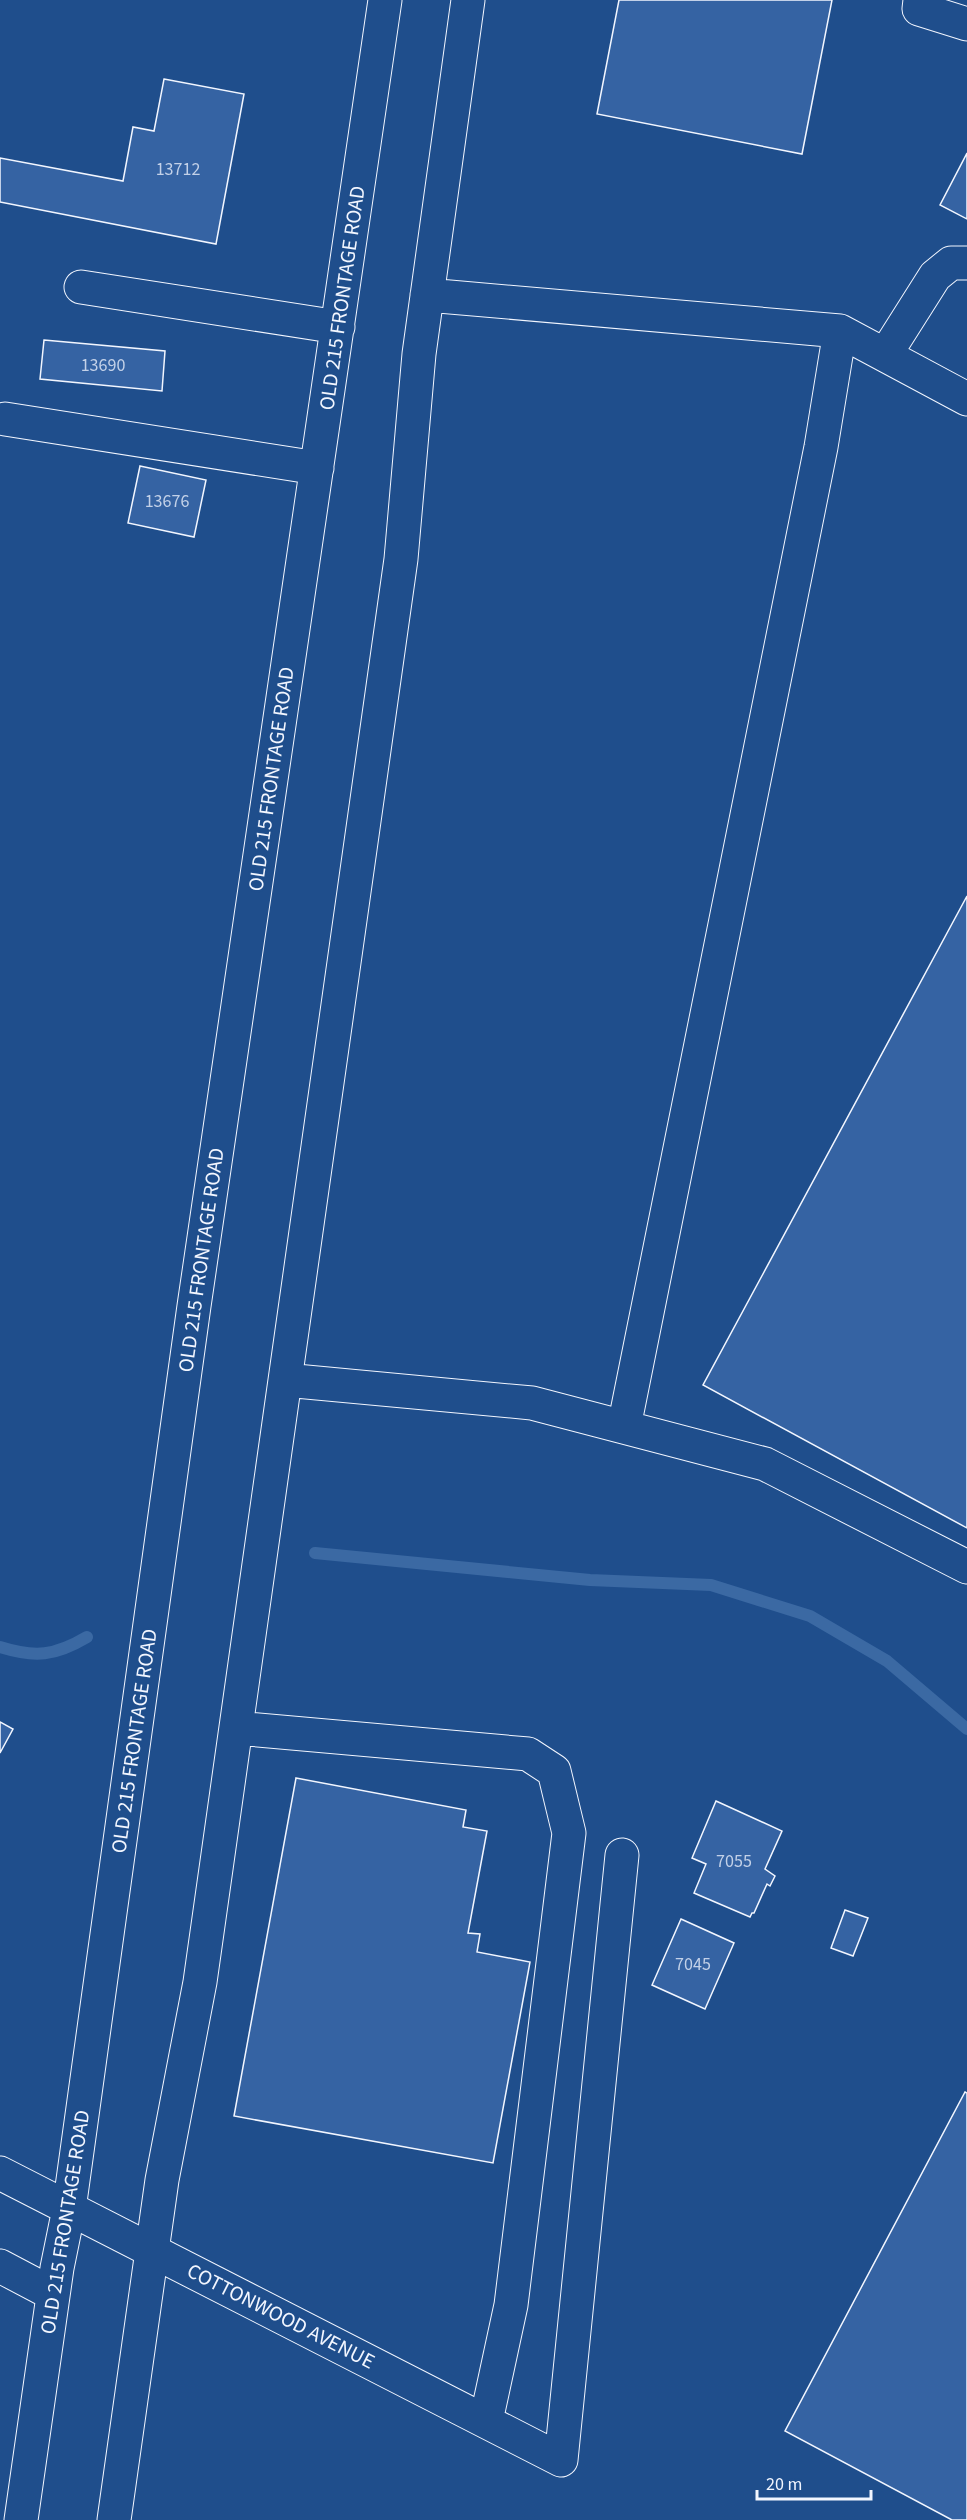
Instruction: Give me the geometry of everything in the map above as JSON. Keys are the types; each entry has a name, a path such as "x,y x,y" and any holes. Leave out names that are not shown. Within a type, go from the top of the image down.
{"street":[{"name":"OLD 215 FRONTAGE ROAD","path":"21,2520 53,2294 69,2209 196,1294 385,0"},
{"path":"114,2520 162,2180 200,1982 401,559 419,354 468,0"},
{"path":"920,0 918,9 967,24"},
{"path":"885,355 935,276 951,263 967,263"},
{"path":"81,287 338,327"},
{"path":"427,295 840,331 967,399"},
{"path":"624,1427 821,447 840,331"},
{"path":"5,419 317,468"},
{"path":"285,1380 532,1403 765,1464 967,1567"},
{"path":"236,1728 528,1754 554,1771 569,1833 511,2305 486,2421"},
{"name":"COTTONWOOD AVENUE","path":"0,2173 561,2460 622,1855"},
{"path":"0,2266 53,2294"}],"building":[{"path":"619,0 832,0 802,154 597,114"},
{"path":"164,79 244,94 216,244 0,202 0,158 123,181 133,127 154,131"},
{"path":"967,153 967,219 940,205"},
{"path":"44,340 165,351 162,391 40,379"},
{"path":"140,466 206,480 194,537 128,523"},
{"path":"967,896 967,1528 703,1385"},
{"path":"0,1722 13,1729 0,1753"},
{"path":"296,1778 466,1810 463,1827 487,1831 468,1933 480,1934 477,1952 530,1962 493,2163 234,2116"},
{"path":"716,1801 782,1831 765,1869 775,1876 770,1886 767,1884 750,1917 694,1893 706,1864 692,1858"},
{"path":"845,1910 868,1918 853,1956 831,1948"},
{"path":"681,1919 734,1943 705,2009 652,1985"},
{"path":"965,2092 967,2093 967,2520 952,2520 785,2431"}],"waterway":[{"path":"315,1553 590,1580 711,1585 810,1616 887,1661 967,1729"},
{"path":"0,1647 24,1653 45,1653 65,1648 87,1637"}]}
